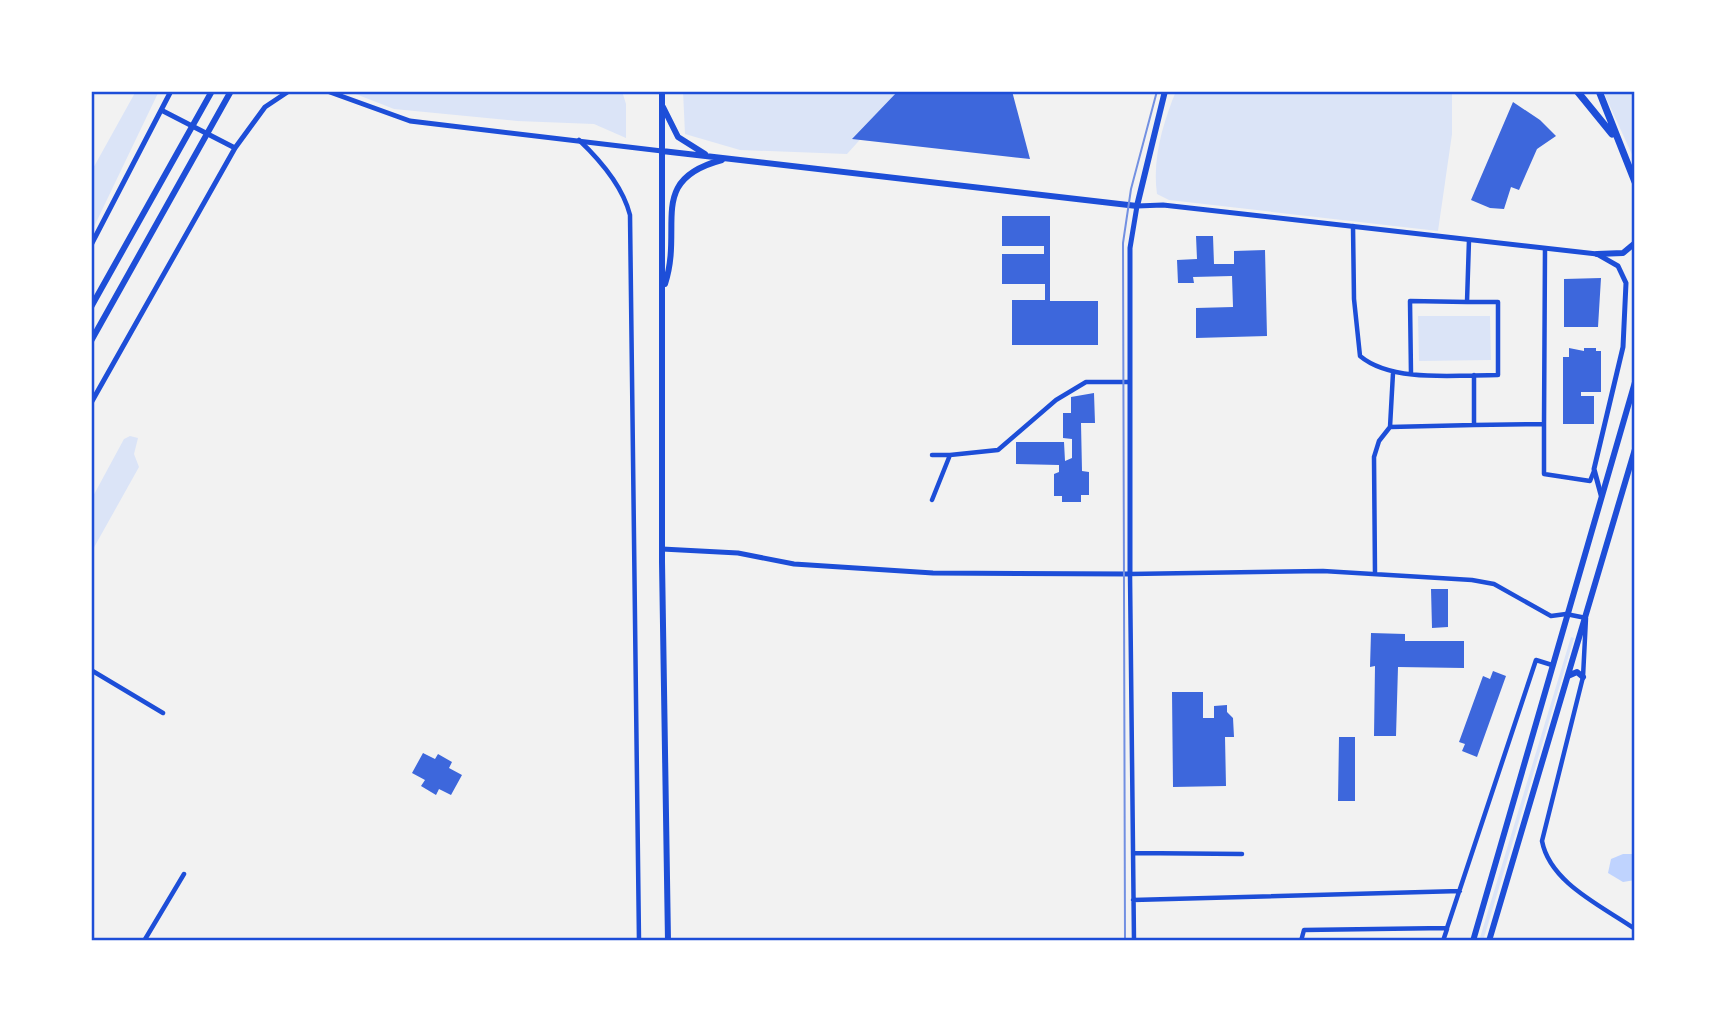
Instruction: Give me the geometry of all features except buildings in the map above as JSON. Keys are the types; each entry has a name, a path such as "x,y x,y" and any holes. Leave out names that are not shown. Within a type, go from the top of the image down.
{"main road":[{"path":"91,307 212,91"},
{"path":"91,341 231,91"},
{"path":"662,91 664,869 668,941"},
{"path":"662,151 1137,206 1165,91"},
{"path":"1577,91 1615,139"},
{"path":"1599,91 1615,139 1635,182"},
{"path":"662,103 678,137 713,158"},
{"path":"663,289 673,260 675,192 690,171 724,160"},
{"path":"1597,254 1623,253 1635,243"},
{"path":"1473,941 1635,382"},
{"path":"1489,941 1635,449"},
{"path":"1567,676 1577,672 1583,677"}],"street":[{"path":"91,245 163,111 171,91"},
{"path":"91,402 235,148 265,107 289,91"},
{"path":"327,91 410,121 662,151"},
{"path":"163,111 235,148"},
{"path":"577,139 592,152 614,182 627,201 630,215 639,941"},
{"path":"1134,941 1129,382 1130,248 1137,206 1163,205 1597,254 1618,266 1626,284 1623,347 1590,481 1544,474 1545,249"},
{"path":"1353,226 1354,299 1360,356 1370,365 1393,373 1411,374 1498,376 1498,302 1410,301 1411,374"},
{"path":"1467,302 1469,240"},
{"path":"1375,574 1374,457 1379,441 1390,427 1393,373"},
{"path":"1474,375 1474,425"},
{"path":"932,456 999,450 1056,400 1086,382 1129,382"},
{"path":"1390,427 1544,424"},
{"path":"932,500 950,456"},
{"path":"1594,469 1600,482 1601,495"},
{"path":"662,549 738,553 794,564 933,573 1129,574 1323,570 1494,584 1551,616 1566,614 1586,618 1583,677 1542,841 1545,855 1560,876 1635,929"},
{"path":"1443,941 1536,660 1553,666"},
{"path":"91,670 163,713"},
{"path":"1133,853 1242,854"},
{"path":"144,941 184,874"},
{"path":"1133,900 1460,891"},
{"path":"1301,941 1304,930 1447,928"}],"shaded area":[{"path":"136,91 159,91 91,233 91,172"},
{"path":"348,91 622,91 626,104 626,138 594,124 517,121 394,109"},
{"path":"683,91 904,91 847,154 740,150 685,134"},
{"path":"1176,91 1452,91 1452,134 1438,231 1169,200 1157,194 1156,168 1160,141"},
{"path":"1603,91 1635,91 1635,161"},
{"path":"1418,316 1490,316 1491,360 1419,361"},
{"path":"130,436 138,438 134,454 139,467 92,551 91,500 124,439"},
{"path":"1571,637 1574,638 1483,941 1479,941"}],"water":[{"path":"1623,854 1635,854 1635,880 1623,882 1608,873 1611,859"}],"tram line":[{"path":"1125,941 1123,243 1131,189 1157,91"}]}
